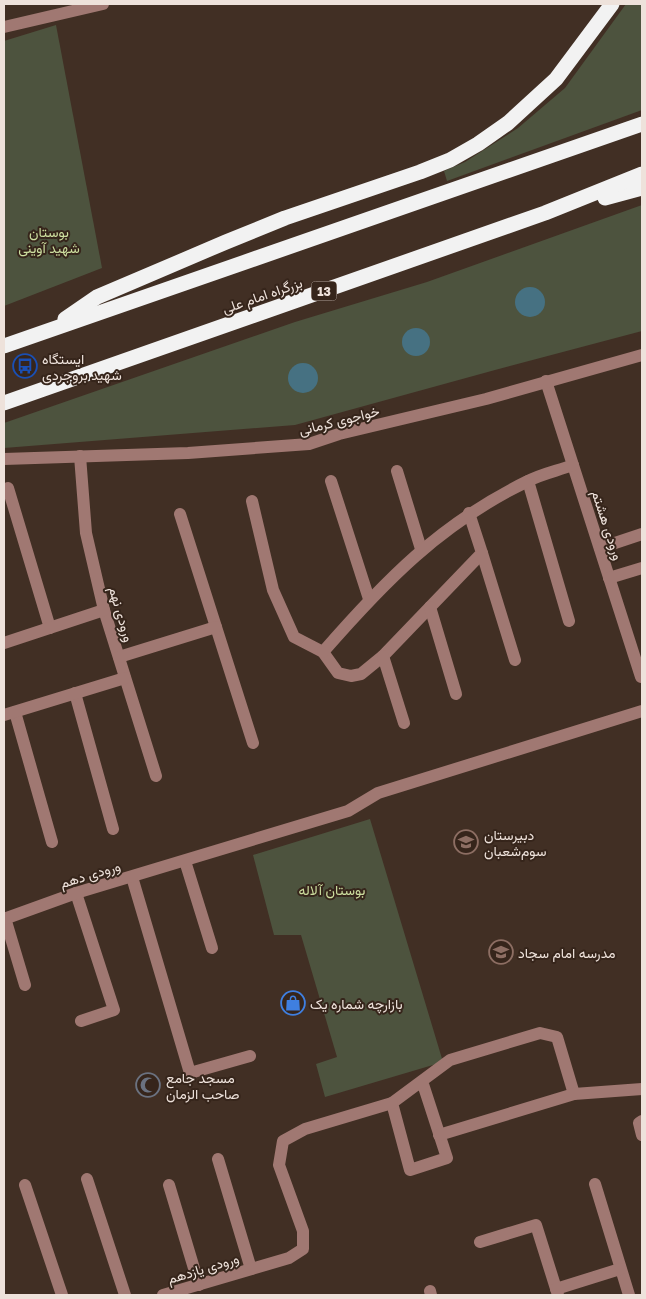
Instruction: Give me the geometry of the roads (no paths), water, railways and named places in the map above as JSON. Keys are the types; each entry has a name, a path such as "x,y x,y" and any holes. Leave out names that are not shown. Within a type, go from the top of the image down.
{"highway":[{"path":"51,329 97,296 285,218 420,172 450,160 478,144 508,124 556,79 612,4"},
{"path":"4,346 642,124"},
{"name":"بزرگراه امام علی","path":"4,403 545,213 642,174"},
{"path":"545,213 642,188"}],"street":[{"path":"4,27 103,4"},
{"name":"خواجوی کرمانی","path":"4,459 188,453 309,444 340,434 477,401 642,355"},
{"name":"ورودی هشتم","path":"546,381 641,677"},
{"name":"ورودی نهم","path":"80,456 86,533 104,610 156,776"},
{"path":"323,652 370,598 421,550 469,513 528,481 573,465"},
{"path":"397,471 421,550"},
{"path":"331,481 370,598"},
{"path":"528,481 569,621"},
{"path":"8,488 50,628"},
{"path":"252,501 273,590 294,637 323,652 338,673 351,676 361,674 383,656 482,553"},
{"path":"469,513 515,660"},
{"path":"180,514 253,743"},
{"path":"600,548 642,534"},
{"path":"609,578 642,568"},
{"path":"430,607 456,694"},
{"path":"4,644 104,610"},
{"path":"119,657 216,627"},
{"path":"383,656 404,723"},
{"path":"52,842 10,713 125,678"},
{"path":"75,693 112,829"},
{"name":"ورودی دهم","path":"4,918 76,893 348,811 378,793 642,711"},
{"path":"185,861 212,948"},
{"path":"132,877 190,1073 250,1056"},
{"path":"76,893 114,1010 81,1021"},
{"path":"4,918 25,985"},
{"path":"422,1081 447,1158 410,1170 392,1102 450,1060 540,1033 557,1037 574,1094"},
{"path":"439,1135 574,1094 642,1089"},
{"name":"ورودی یازدهم","path":"164,1295 288,1258 303,1249 303,1231 279,1165 283,1141 306,1129 392,1102"},
{"path":"642,1121 639,1123 642,1135"},
{"path":"218,1158 251,1269"},
{"path":"87,1179 125,1295"},
{"path":"595,1184 629,1295"},
{"path":"25,1185 62,1295"},
{"path":"169,1185 199,1285"},
{"path":"480,1242 536,1225 557,1292 620,1268"}],"water":[{"path":"530,287 540,292 545,302 540,312 530,317 520,312 515,302 520,292"},
{"path":"416,328 426,332 430,342 426,352 416,356 406,352 402,342 406,332"},
{"path":"303,363 313,368 318,378 313,388 303,393 293,388 288,378 293,368"}],"place":[{"name":"ایستگاه شهید بروجردی","path":"25,366"},
{"name":"دبیرستان سوم‌شعبان","path":"466,842"},
{"name":"مدرسه امام سجاد","path":"501,952"},
{"name":"بازارچه شماره یک","path":"293,1003"},
{"name":"مسجد جامع صاحب الزمان","path":"148,1085"}],"park label":[{"name":"بوستان شهید آوینی","path":"49,240"},
{"name":"بوستان آلاله","path":"332,889"}]}
